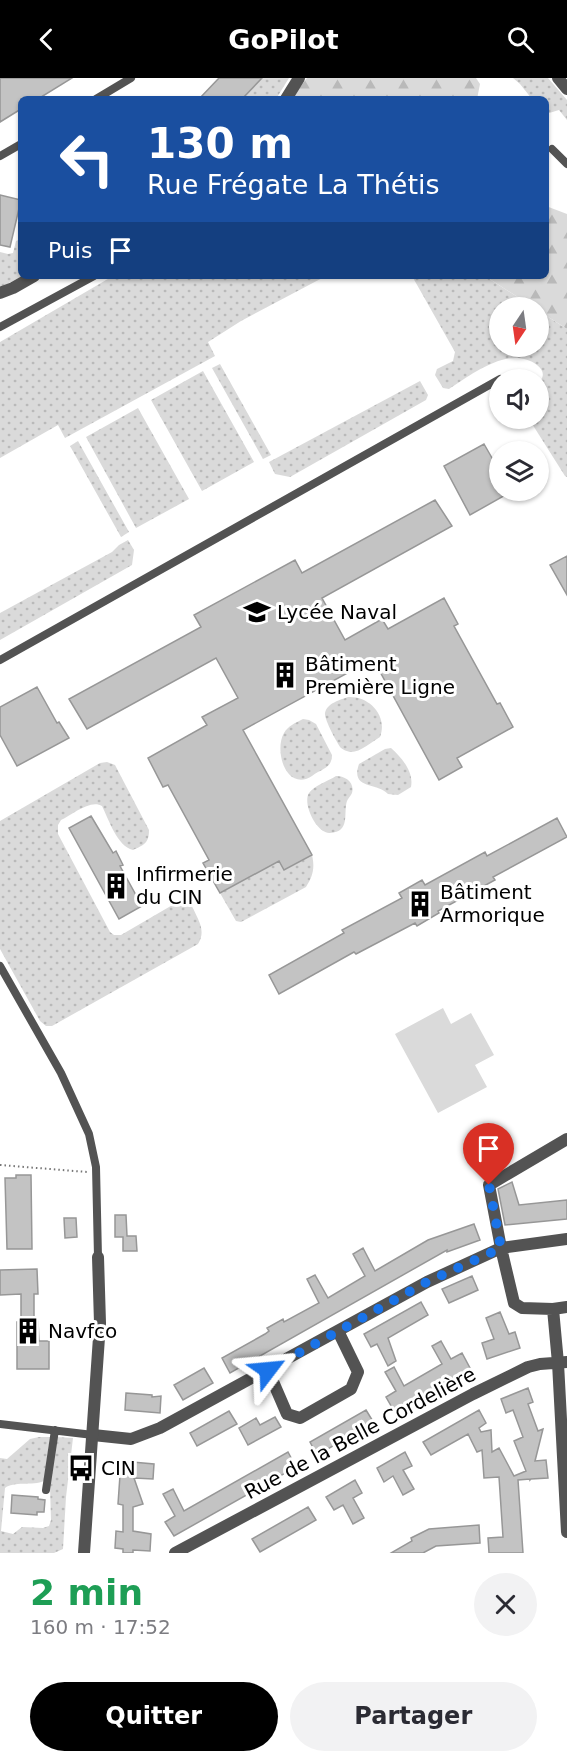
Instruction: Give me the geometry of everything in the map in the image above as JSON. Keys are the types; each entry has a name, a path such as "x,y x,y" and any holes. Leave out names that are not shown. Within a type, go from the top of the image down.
{"street":[{"path":"288,96 299,78"},
{"path":"558,78 567,89"},
{"path":"0,293 29,279"},
{"path":"567,1139 489,1185 514,1303 522,1308 567,1307"},
{"path":"93,1435 132,1439 160,1428 427,1282 501,1248 567,1239"},
{"path":"84,1553 100,1323 98,1257"},
{"path":"553,1309 563,1363 567,1532"},
{"path":"268,1370 287,1414 300,1418 351,1389 358,1372 338,1331"},
{"name":"Rue de la Belle Cordelière","path":"176,1553 483,1390 528,1368 540,1364 563,1363"}],"lane":[{"path":"101,96 131,78"},
{"path":"0,156 18,146"},
{"path":"552,148 567,164"},
{"path":"0,327 88,279"},
{"path":"0,660 489,385"},
{"path":"0,966 61,1073 89,1134 96,1173 98,1257"},
{"path":"0,1424 93,1435"},
{"path":"46,1490 55,1430"}],"path":[{"path":"0,1165 96,1173"}],"green space":[{"path":"262,78 289,78 278,96 245,96"},
{"path":"307,78 476,78 480,84 478,96 293,96"},
{"path":"513,78 548,78 567,100 567,120 559,110 549,113 549,96 530,96"},
{"path":"549,207 567,214 567,329 549,317 549,297 518,297 490,279 549,279"},
{"path":"18,240 18,278 0,288 0,252 13,253"},
{"path":"108,279 320,279 241,321 208,342 215,356 65,438 58,425 0,458 0,342"},
{"path":"414,279 490,279 518,297 489,297 489,357 549,357 549,317 567,329 567,477 549,451 549,441 543,441 535,429 549,429 549,369 541,369 526,359 503,360 479,370 449,389 443,388 435,375 437,369 453,361 455,352"},
{"path":"220,364 271,455 263,459 212,368"},
{"path":"203,371 254,462 202,491 151,400"},
{"path":"420,381 428,395 426,400 290,477 275,474 269,462"},
{"path":"138,408 189,499 136,528 86,437"},
{"path":"78,441 129,532 121,537 70,446"},
{"path":"128,540 134,550 132,565 0,640 0,613 112,552"},
{"path":"348,697 370,704 379,715 382,729 380,737 354,752 341,748 325,716 331,704"},
{"path":"303,719 316,724 332,758 330,764 324,769 308,778 298,779 287,771 283,764 280,747 286,731"},
{"path":"391,748 403,761 411,776 411,787 398,795 388,794 361,782 357,772 359,764"},
{"path":"107,762 115,765 149,830 147,841 133,850 127,848 114,832 102,806 97,804 81,808 61,820 58,825 58,834 110,932 114,935 121,935 181,900 191,904 200,924 201,939 198,944 52,1026 46,1026 40,1021 0,949 0,821 100,763"},
{"path":"336,776 348,780 353,789 347,801 344,826 337,832 330,833 320,829 316,824 309,811 307,798 314,788"},
{"path":"312,855 313,872 306,887 241,922 236,921 220,893 279,861 285,870"},
{"path":"443,1008 451,1024 471,1013 494,1055 475,1065 487,1087 438,1113 395,1034"},
{"path":"50,1437 44,1481 5,1488 1,1531 13,1534 22,1527 49,1526 51,1520 50,1486 56,1437 73,1438 63,1549 54,1553 0,1553 0,1458 7,1459 30,1439"}],"building":[{"path":"0,78 72,78 43,96 18,96 18,111 0,122"},
{"path":"219,78 262,78 245,96 202,96"},
{"path":"0,195 18,199 18,213 10,247 0,245"},
{"path":"484,444 489,453 489,501 495,501 470,515 444,466"},
{"name":"Bâtiment Première Ligne","path":"435,500 452,526 322,598 345,640 382,619 388,629 444,598 458,624 454,626 497,704 500,703 513,727 457,758 462,767 439,780 373,659 243,730 312,855 284,870 279,861 220,893 203,863 209,860 168,785 163,787 148,758 207,725 202,717 238,698 216,658 87,729 69,699 201,627 194,615 295,560 302,573"},
{"path":"567,556 567,595 550,565"},
{"path":"37,687 57,723 59,722 69,738 17,766 0,735 0,707"},
{"name":"Infirmerie du CIN","path":"91,816 113,853 116,851 123,865 120,866 142,906 119,919 69,828"},
{"name":"Bâtiment Armorique","path":"557,818 567,837 493,877 495,880 438,911 439,913 417,926 415,923 356,954 354,952 279,994 269,975 344,933 342,930 402,898 399,893 422,880 425,885 485,852 487,856"},
{"path":"16,1175 31,1175 32,1249 7,1249 5,1178 16,1178"},
{"path":"512,1182 519,1205 567,1200 567,1219 505,1225 498,1189"},
{"path":"115,1215 126,1215 127,1236 136,1236 137,1251 123,1251 123,1237 115,1237"},
{"path":"64,1218 76,1218 77,1237 65,1238"},
{"path":"474,1224 480,1240 447,1252 447,1250 230,1373 222,1358 265,1334 269,1331 267,1328 283,1319 284,1322 319,1303 307,1279 315,1275 328,1298 365,1276 353,1254 363,1248 375,1271 428,1240"},
{"path":"37,1269 38,1294 34,1294 34,1321 38,1321 39,1341 49,1341 49,1369 17,1369 17,1322 21,1322 21,1294 0,1295 0,1270"},
{"path":"472,1276 478,1290 449,1303 442,1289"},
{"path":"421,1302 428,1315 388,1338 396,1361 388,1366 377,1344 371,1347 364,1334"},
{"path":"500,1312 509,1334 515,1332 520,1348 487,1359 482,1343 494,1339 486,1318"},
{"path":"441,1341 451,1359 462,1353 470,1368 394,1411 386,1397 396,1391 385,1372 394,1367 404,1386 442,1364 432,1346"},
{"path":"204,1368 213,1383 183,1400 174,1385"},
{"path":"528,1388 533,1402 528,1404 538,1431 543,1429 535,1461 546,1460 548,1478 518,1480 523,1553 489,1553 488,1538 503,1537 499,1477 484,1478 482,1450 477,1452 468,1434 431,1455 423,1442 479,1410 486,1423 479,1428 481,1432 491,1430 492,1452 499,1448 514,1476 526,1471 514,1441 523,1437 513,1410 506,1413 501,1399"},
{"path":"126,1393 161,1396 160,1413 125,1410"},
{"path":"366,1410 374,1423 317,1455 310,1442"},
{"path":"229,1411 237,1424 197,1446 190,1433"},
{"path":"275,1417 281,1427 248,1445 239,1428 256,1418 260,1425"},
{"path":"288,1452 296,1467 174,1536 165,1522 175,1516 163,1494 173,1489 184,1511"},
{"path":"405,1452 412,1466 403,1470 414,1489 403,1495 393,1476 384,1482 377,1468"},
{"path":"121,1461 154,1464 153,1479 134,1478 143,1504 133,1507 133,1531 151,1534 150,1551 133,1550 133,1553 123,1553 123,1549 115,1548 116,1531 123,1532 123,1505 118,1504"},
{"path":"355,1480 362,1493 353,1498 364,1518 353,1524 343,1505 334,1510 326,1497"},
{"path":"12,1495 38,1497 38,1499 45,1500 44,1512 37,1512 37,1515 11,1513"},
{"path":"308,1507 316,1520 260,1552 252,1539"},
{"path":"479,1525 480,1543 436,1546 423,1553 391,1553 412,1541 411,1538 429,1529"}],"place":[{"name":"Lycée Naval","path":"257,612"},
{"name":"Bâtiment Première Ligne","path":"285,675"},
{"name":"Infirmerie du CIN","path":"116,886"},
{"name":"Bâtiment Armorique","path":"420,904"},
{"name":"Navfco","path":"28,1331"},
{"name":"CIN","path":"81,1468"}],"route":[{"path":"268,1370 427,1282 501,1248 489,1185"}]}
